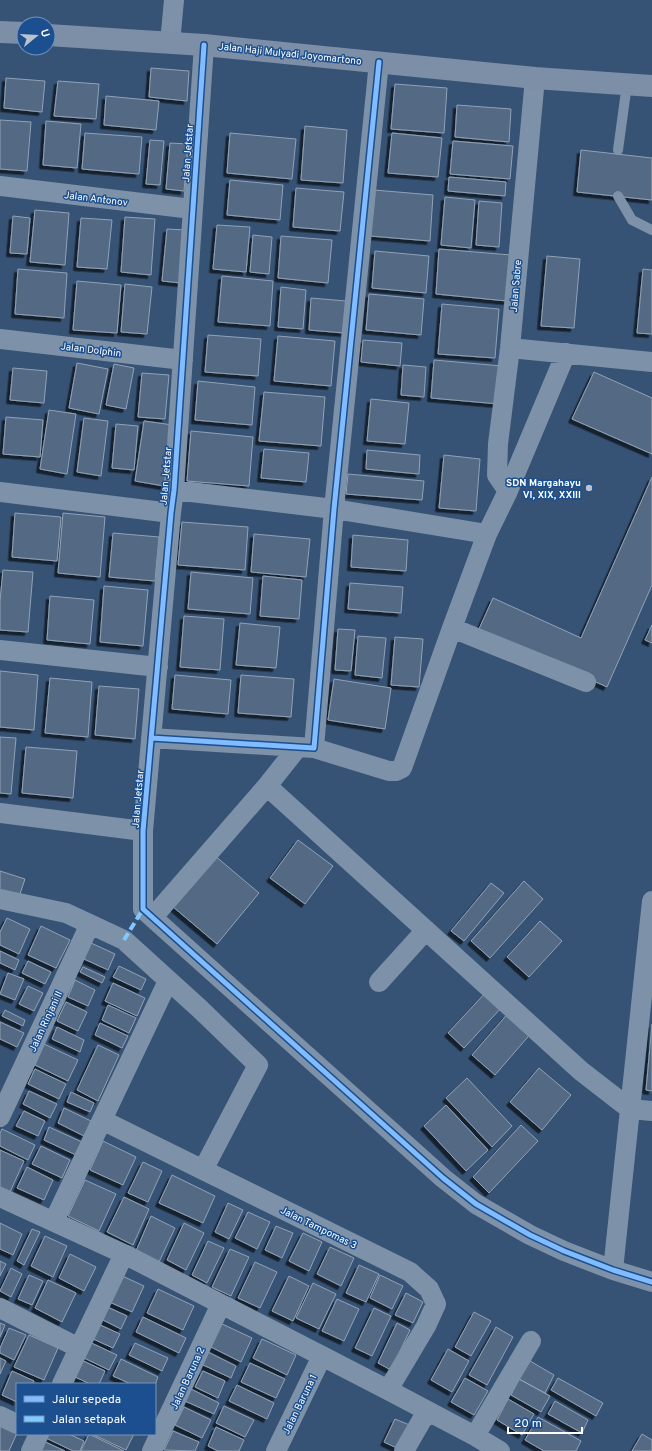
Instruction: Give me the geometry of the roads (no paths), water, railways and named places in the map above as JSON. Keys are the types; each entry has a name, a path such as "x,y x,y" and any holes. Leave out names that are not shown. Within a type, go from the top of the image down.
{"main road":[{"path":"0,32 16,33"},
{"name":"Jalan Haji Mulyadi Joyomartono","path":"56,35 125,39 170,44 204,45 535,78 652,86"}],"street":[{"path":"170,44 174,0"},
{"name":"Jalan Jetstar","path":"148,913 143,831 174,490 204,45"},
{"path":"379,62 334,509 306,747 267,786 148,913 443,1178 476,1204 530,1235 564,1252 613,1270 652,1282"},
{"name":"Jalan Sabre","path":"508,491 497,475 498,444 510,348 535,78"},
{"name":"Jalan Antonov","path":"0,186 192,209"},
{"name":"Jalan Dolphin","path":"0,339 183,360"},
{"path":"510,348 652,362"},
{"path":"151,738 306,747 389,771 402,768 452,628 488,534 508,491 566,353"},
{"path":"174,490 334,509 488,534"},
{"path":"0,492 171,513"},
{"path":"452,628 586,682"},
{"path":"0,650 158,667"},
{"path":"267,786 581,1071 630,1109 652,1111"},
{"path":"0,812 143,831"},
{"path":"1,901 66,913 124,940 200,1009 258,1065 203,1170"},
{"path":"613,1270 651,930 652,901"},
{"name":"Jalan Rinjani II","path":"0,1117 90,924"},
{"path":"379,982 426,930"},
{"path":"54,1221 168,980"},
{"name":"Jalan Tampomas 3","path":"102,1120 410,1272 429,1289 436,1304 426,1326 388,1390"},
{"path":"0,1197 124,1254 388,1390 475,1436 500,1451"},
{"path":"62,1383 124,1254"},
{"name":"Jalan Baruna 2","path":"152,1451 221,1304"},
{"path":"0,1308 79,1348"},
{"path":"475,1436 531,1341"},
{"name":"Jalan Baruna 1","path":"276,1451 322,1356"},
{"path":"404,1451 427,1411"},
{"path":"0,1416 16,1424"},
{"path":"30,1451 38,1435"}],"lane":[{"path":"618,150 627,84"},
{"path":"618,196 632,220 652,230"}],"place":[{"name":"SDN Margahayu VI, XIX, XXIII","path":"589,488"}]}
